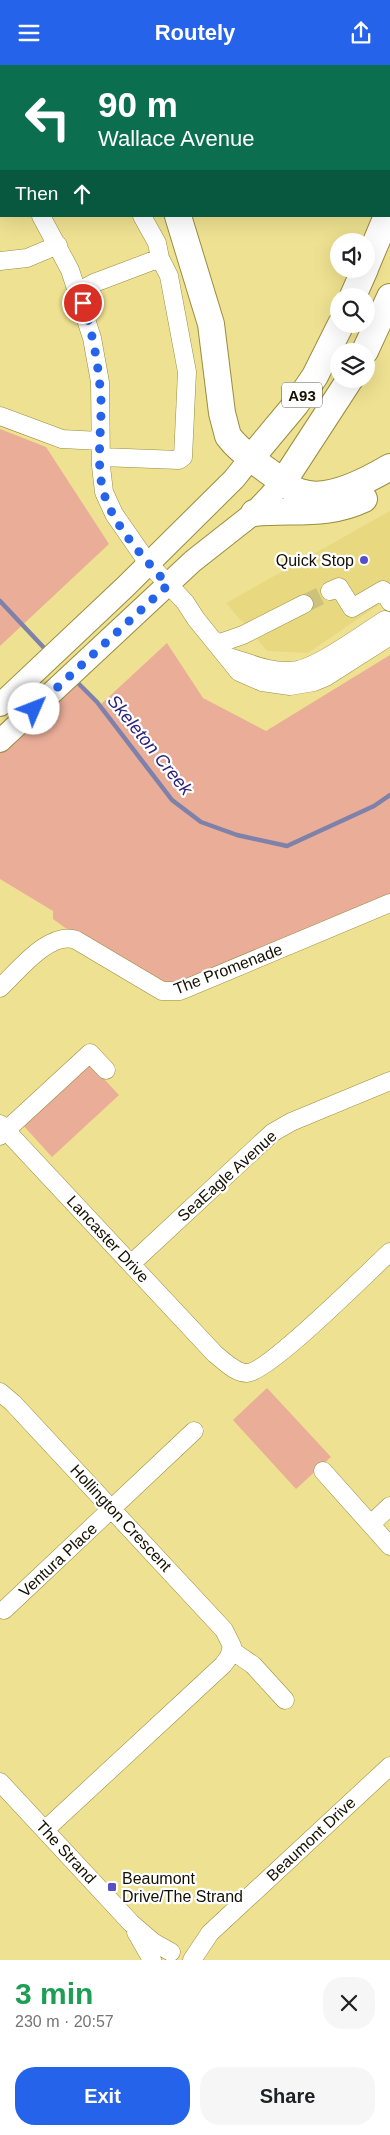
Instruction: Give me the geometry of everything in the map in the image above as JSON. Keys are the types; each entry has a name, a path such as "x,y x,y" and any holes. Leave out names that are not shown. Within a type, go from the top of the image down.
{"highway":[{"path":"178,217 211,324 222,413 228,435 251,458 283,482 300,492 310,494 333,492 368,480 390,467"},
{"path":"375,246 387,217"},
{"path":"370,343 390,297"},
{"name":"A93","path":"251,458 296,404 315,376 336,333"},
{"name":"A93","path":"283,482 344,388"},
{"path":"254,513 282,510 308,513 328,511 353,504 390,483"}],"main road":[{"path":"2,703 234,479 251,458"},
{"path":"0,741 194,561 254,513 283,482"}],"street":[{"path":"42,217 58,245 79,291 92,337 100,382 102,481 107,502 120,525 148,563 185,602 196,619 240,671 262,682 274,685 302,685 326,677 390,636"},
{"path":"0,416 62,439 101,449 179,460 183,457 187,372 169,276 160,258 157,243 143,217"},
{"path":"0,261 27,258 58,245"},
{"path":"79,291 94,283 160,258"},
{"path":"330,591 339,587 352,608 386,596"},
{"path":"217,643 242,635 304,604"},
{"path":"229,657 266,669 291,672 319,662 385,620 390,622"},
{"name":"The Promenade","path":"0,988 50,942 65,937 83,944 162,991 180,991 390,903"},
{"path":"2,1130 90,1053 106,1070"},
{"name":"SeaEagle Avenue","path":"131,1264 272,1133 291,1122 390,1081"},
{"name":"Lancaster Drive","path":"2,1130 131,1264 214,1354 235,1370 248,1373 254,1371 279,1354 390,1252"},
{"name":"Hollington Crescent","path":"0,1392 224,1630 232,1641 232,1651"},
{"name":"Ventura Place","path":"4,1610 194,1431"},
{"path":"323,1471 388,1544"},
{"path":"371,1524 390,1506"},
{"path":"45,1830 223,1665 232,1651 253,1665 285,1700"},
{"name":"Beaumont Drive","path":"172,1956 210,1933 390,1766"},
{"name":"The Strand","path":"0,1782 131,1923 172,1956"},
{"name":"The Strand","path":"131,1923 152,1960"},
{"name":"Beaumont Drive","path":"192,1960 210,1933"}],"shaded area":[{"path":"0,429 46,447 109,544 0,646"},
{"path":"390,511 390,597 308,653 267,651 226,603"},
{"path":"167,643 203,698 266,731 390,655 390,896 179,984 165,986 71,932 53,919 53,911 0,879 0,751 76,681 100,705"},
{"path":"88,1062 119,1095 52,1157 22,1124"},
{"path":"267,1388 331,1457 296,1489 233,1420"}],"waterway":[{"name":"Skeleton Creek","path":"0,601 47,651"},
{"name":"Skeleton Creek","path":"75,680 97,702 172,800 201,822 237,835 287,846 374,806 390,795"}],"tunnel":[{"path":"304,604 330,591"}],"place":[{"name":"Quick Stop","path":"364,560"},
{"name":"Beaumont Drive/The Strand","path":"112,1887"}],"route":[{"path":"34,709 168,585 148,563 120,525 107,502 101,466 100,382 92,337 83,303"}]}
